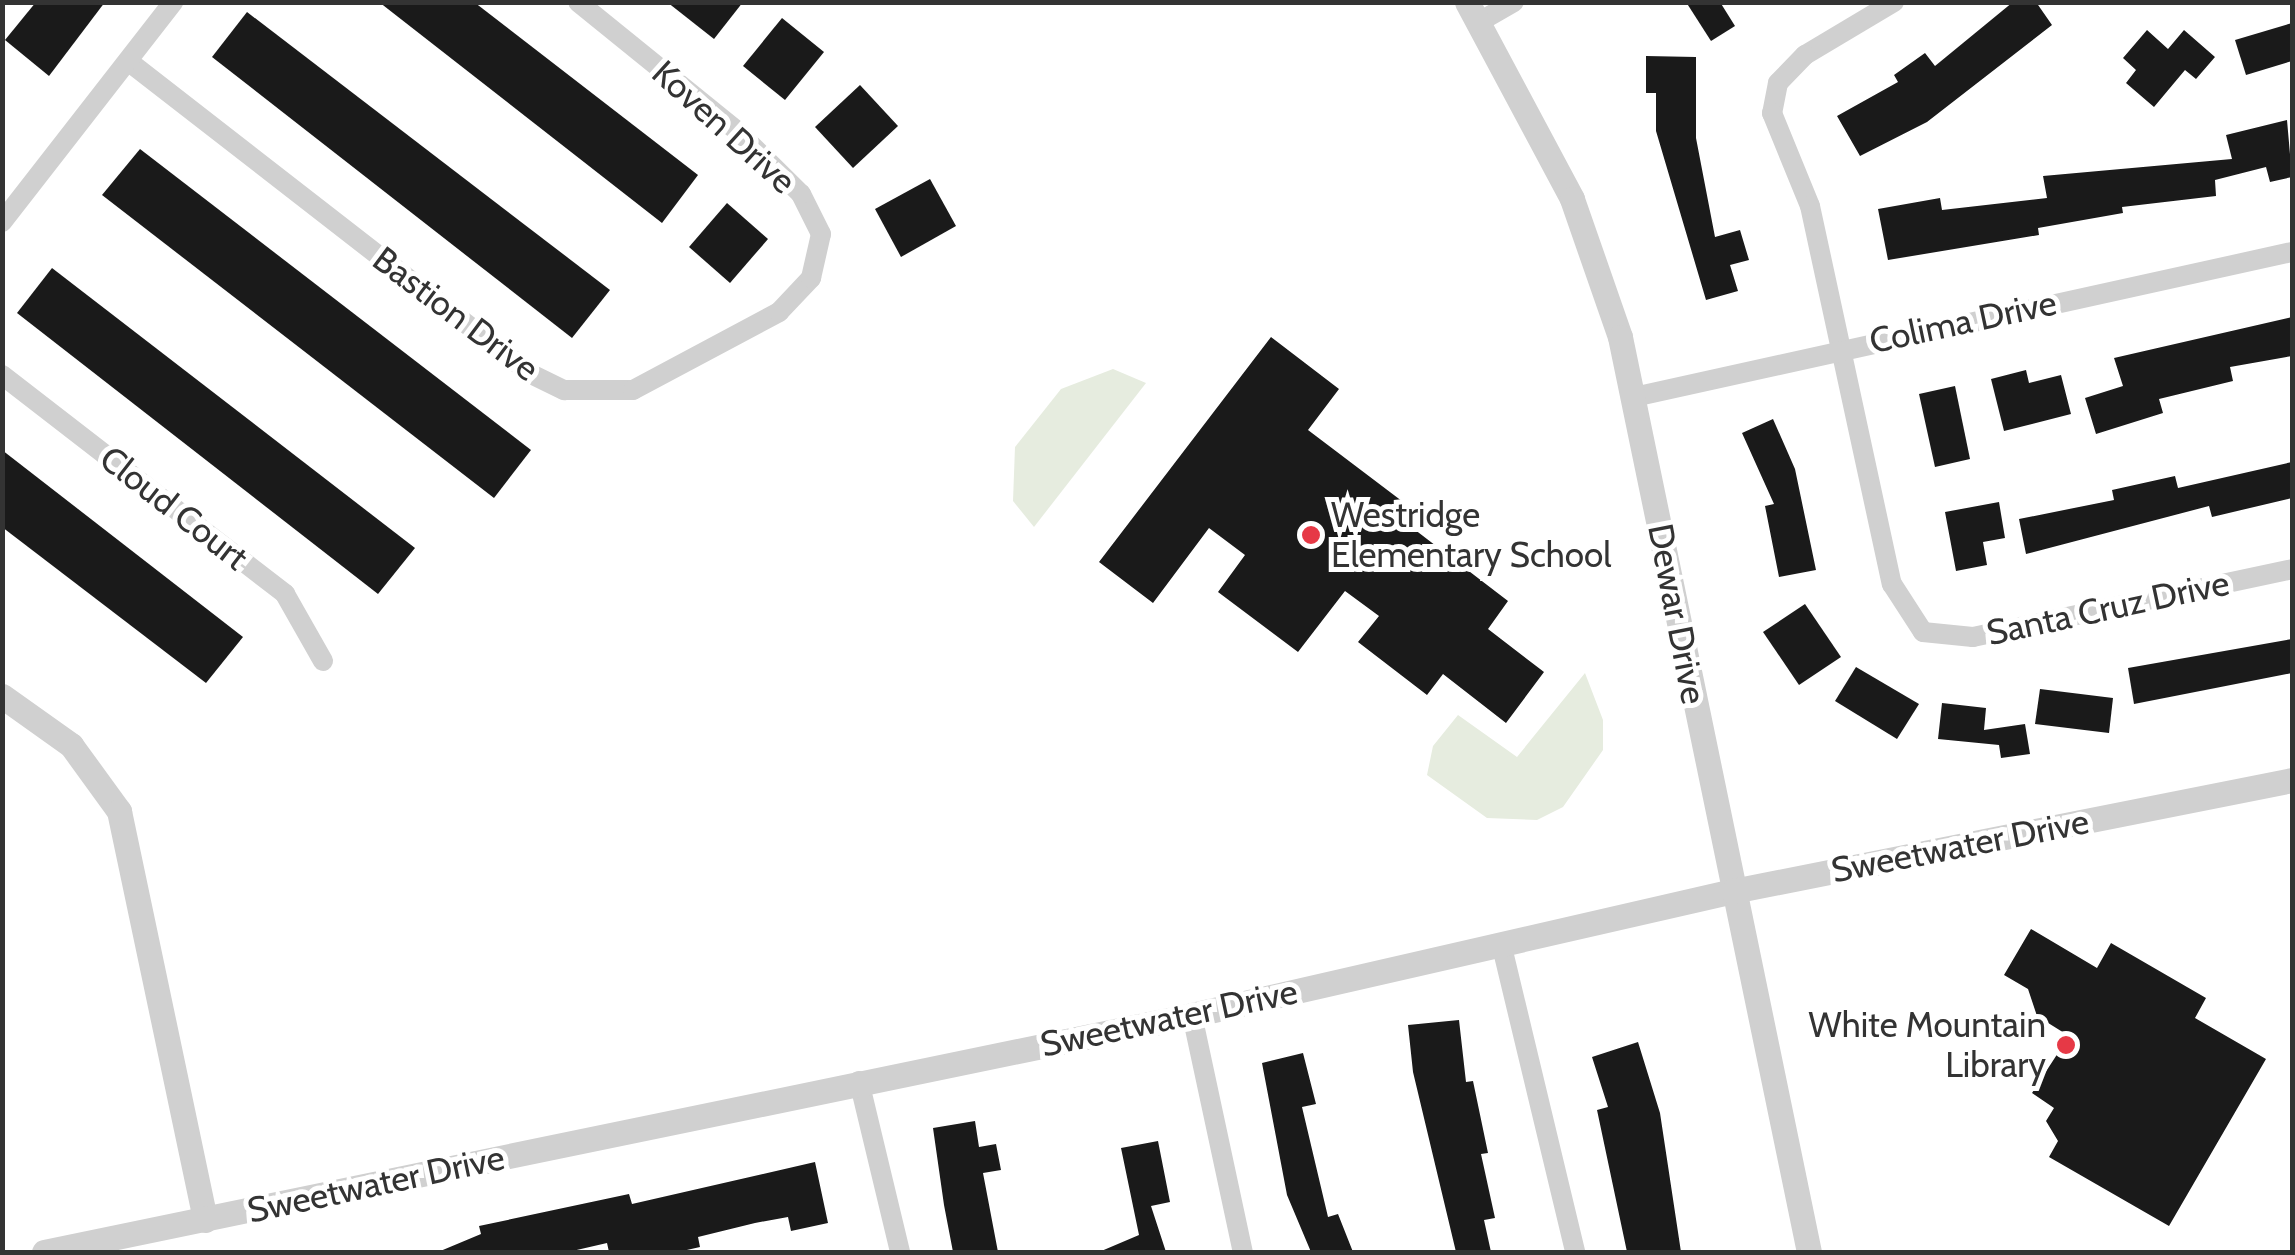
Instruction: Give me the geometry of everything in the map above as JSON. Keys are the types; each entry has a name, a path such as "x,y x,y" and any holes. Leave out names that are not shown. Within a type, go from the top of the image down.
{"street":[{"path":"2,222 173,2"},
{"path":"1473,12 1514,2"},
{"path":"1842,348 1810,206 1772,113 1778,83 1805,55 1894,2"},
{"name":"Koven Drive","path":"579,3 801,194 821,234 812,278"},
{"name":"Dewar Drive","path":"1473,12 1572,200 1634,397 1809,1252"},
{"name":"Bastion Drive","path":"128,61 531,374 564,390 633,390 779,312 812,278"},
{"name":"Colima Drive","path":"1634,397 1842,348 2292,252"},
{"name":"Santa Cruz Drive","path":"1842,348 1892,584 1924,632 1973,637 2292,569"},
{"name":"Cloud Court","path":"2,375 284,594 323,661"},
{"path":"2,696 71,745 119,811 205,1220"},
{"name":"Sweetwater Drive","path":"44,1252 97,1247 205,1220 859,1081 1192,1015 1502,947 1732,890 2292,780"},
{"path":"1502,947 1575,1252"},
{"path":"1192,1015 1243,1252"},
{"path":"859,1081 900,1252"}],"shaded area":[{"path":"1113,369 1146,383 1034,527 1013,501 1015,447 1061,389"},
{"path":"1585,673 1603,720 1603,750 1563,807 1537,820 1487,818 1427,775 1433,746 1458,715 1517,757"}],"building":[{"path":"36,2 105,2 49,76 5,40"},
{"path":"379,2 474,2 698,175 662,223"},
{"path":"667,2 743,2 714,39"},
{"path":"1686,2 1720,2 1735,26 1711,41"},
{"path":"2013,2 2036,2 2052,25 1927,122 1860,156 1837,116 1898,82 1894,75 1925,53 1935,66"},
{"path":"247,12 610,290 572,338 212,57"},
{"path":"782,18 824,52 785,100 743,66"},
{"path":"2292,23 2292,61 2246,75 2235,40"},
{"path":"2147,30 2168,49 2184,30 2215,57 2196,79 2185,70 2154,107 2126,83 2136,70 2123,58"},
{"path":"1646,56 1696,57 1696,138 1715,237 1740,230 1749,260 1730,265 1738,291 1706,300 1656,131 1656,93 1646,93"},
{"path":"860,85 898,126 853,168 815,127"},
{"path":"2287,120 2292,177 2270,182 2266,167 2215,180 2216,196 2122,207 2123,213 2038,228 2039,235 1888,260 1878,209 1940,198 1942,210 2047,198 2043,176 2232,159 2226,135"},
{"path":"140,149 531,450 494,498 102,195"},
{"path":"930,179 956,226 901,257 875,209"},
{"path":"727,203 768,239 730,283 689,247"},
{"path":"52,268 415,548 378,594 17,313"},
{"path":"2292,317 2292,356 2230,367 2233,381 2159,399 2163,413 2096,434 2085,398 2123,386 2114,358"},
{"name":"Westridge Elementary School","path":"1271,337 1339,389 1308,430 1419,514 1410,526 1508,601 1488,629 1544,672 1506,723 1443,674 1427,695 1358,642 1379,616 1345,591 1298,652 1218,592 1245,555 1209,528 1153,603 1099,562"},
{"path":"2026,370 2029,383 2061,375 2071,414 2004,431 1991,379"},
{"path":"1955,386 1970,459 1935,467 1919,394"},
{"path":"1773,419 1795,469 1816,570 1779,577 1765,506 1774,504 1742,433"},
{"path":"2,450 243,637 206,683 2,527"},
{"path":"2292,462 2292,498 2212,517 2209,506 2026,554 2019,519 2114,500 2112,490 2175,476 2178,488"},
{"path":"1999,502 2005,538 1983,542 1987,565 1956,571 1945,512"},
{"path":"1805,604 1841,657 1799,685 1763,632"},
{"path":"2292,639 2292,673 2134,704 2128,668"},
{"path":"1856,667 1919,704 1897,739 1835,701"},
{"path":"2040,689 2113,698 2109,733 2035,724"},
{"path":"1942,703 1986,708 1984,730 2025,724 2030,754 2001,758 1999,745 1938,739"},
{"path":"2031,929 2097,968 2111,943 2206,998 2195,1018 2266,1059 2169,1226 2049,1157 2058,1141 2046,1121 2054,1108 2032,1093 2069,1036 2037,1016 2028,989 2004,975"},
{"path":"1459,1020 1466,1082 1473,1081 1488,1153 1481,1154 1495,1218 1484,1220 1491,1252 1456,1252 1413,1072 1408,1025"},
{"path":"1638,1042 1660,1113 1681,1252 1627,1252 1597,1110 1608,1107 1592,1057"},
{"path":"1303,1053 1316,1104 1302,1107 1328,1217 1338,1214 1353,1252 1311,1252 1287,1195 1262,1063"},
{"path":"975,1121 979,1147 996,1144 1001,1170 983,1173 998,1252 953,1252 944,1205 933,1128"},
{"path":"1158,1141 1170,1202 1151,1206 1166,1252 1099,1252 1139,1235 1121,1148"},
{"path":"815,1162 828,1223 791,1231 788,1217 755,1223 698,1237 700,1247 678,1252 609,1252 607,1243 568,1252 438,1252 481,1234 479,1226 629,1194 632,1204"}],"place":[{"name":"Westridge Elementary School","path":"1311,535"},
{"name":"White Mountain Library","path":"2066,1045"}]}
